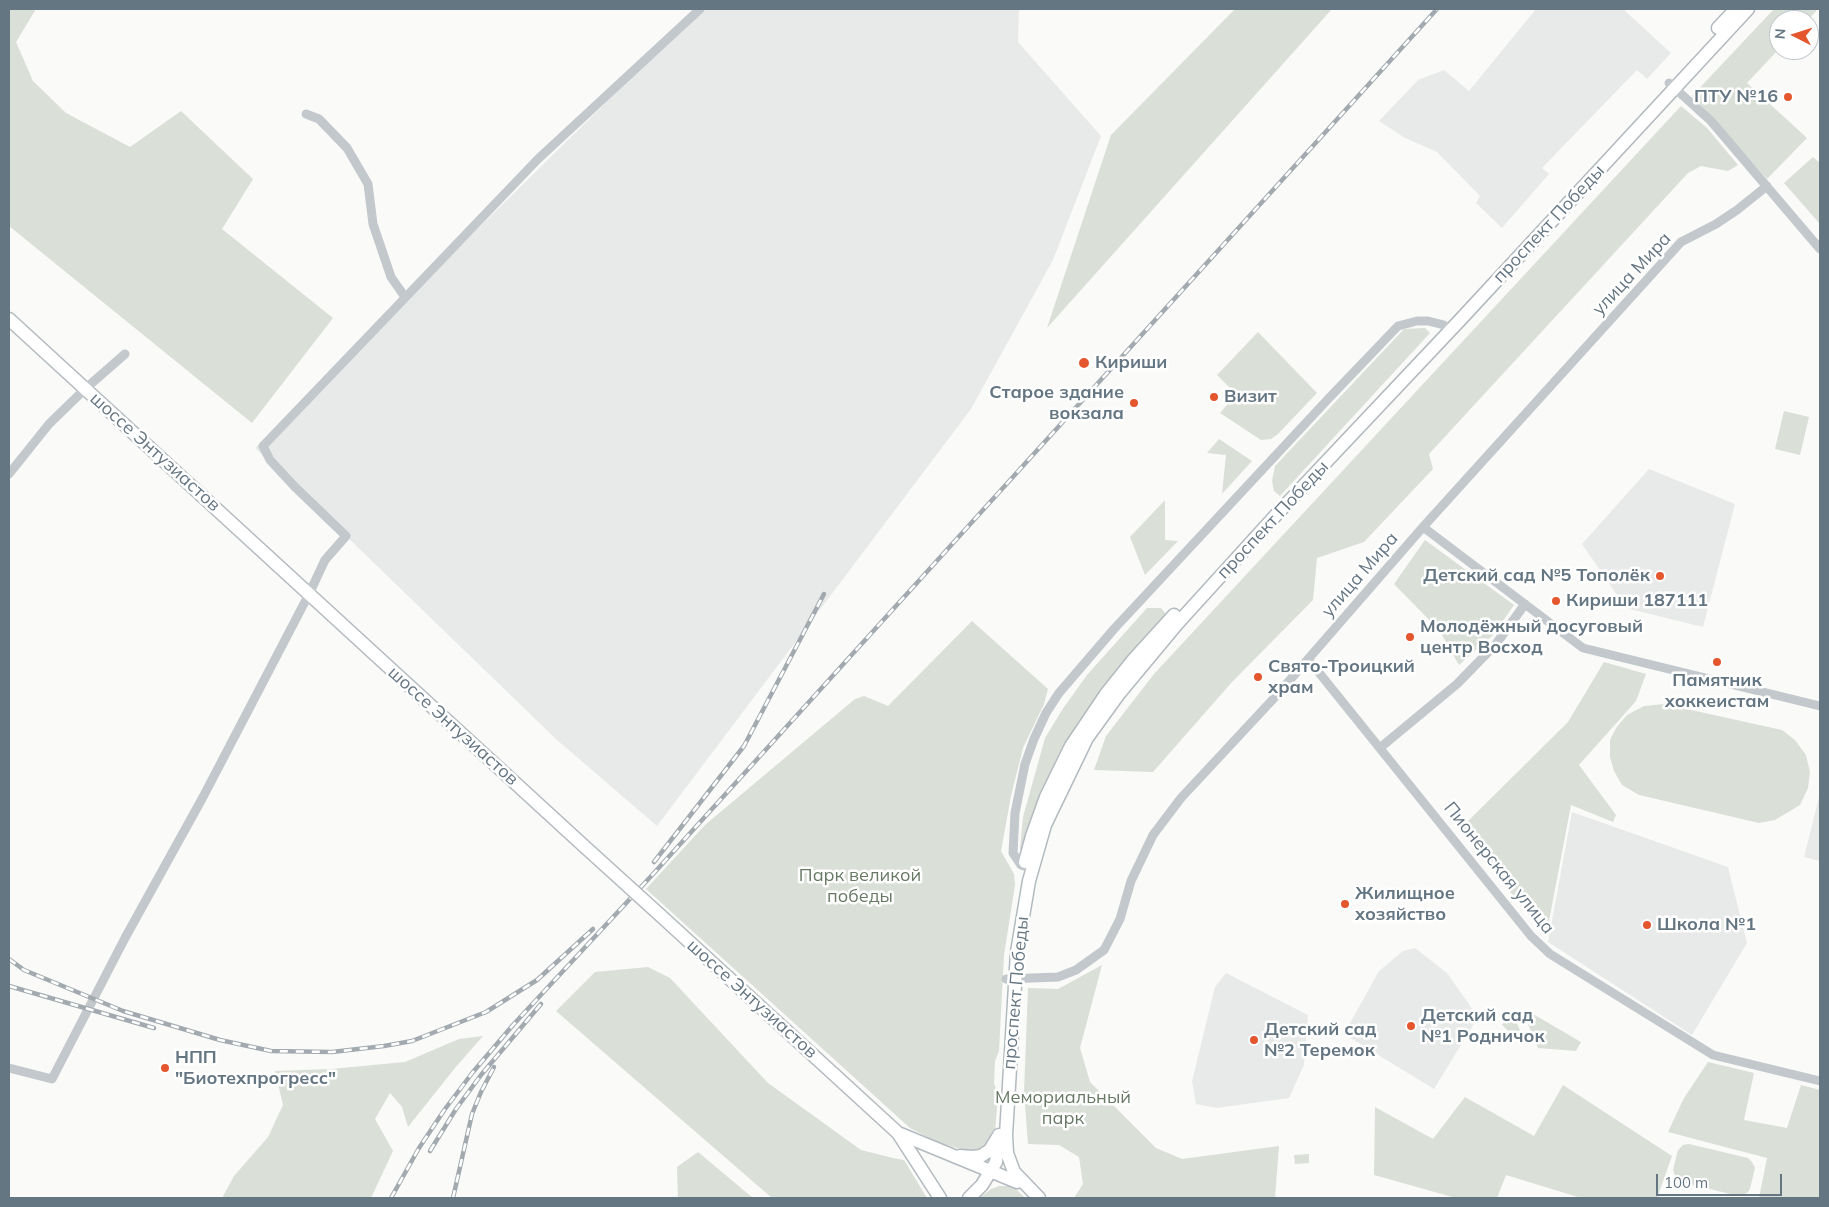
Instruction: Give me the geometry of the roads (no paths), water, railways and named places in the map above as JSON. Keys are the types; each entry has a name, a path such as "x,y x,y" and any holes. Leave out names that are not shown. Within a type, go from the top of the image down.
{"main road":[{"name":"проспект Победы","path":"1010,979 1034,862 1045,825 1077,756 1112,702 1177,624 1461,319 1672,85 1736,9"},
{"name":"проспект Победы","path":"1002,1135 1011,933 1024,866 1038,818 1052,782 1071,746 1106,694 1134,659 1251,531 1672,85 1748,9"},
{"name":"шоссе Энтузиастов","path":"9,319 898,1133"},
{"path":"898,1133 1016,1182 1037,1195"},
{"path":"898,1133 940,1198"},
{"path":"954,1156 982,1156 990,1150 1002,1135"},
{"path":"969,1198 982,1186 996,1162 1002,1135"},
{"path":"1002,1135 1014,1172 1037,1195"},
{"path":"982,1186 998,1181 1016,1182"}],"street":[{"path":"9,1068 52,1079 125,938 203,797 325,560 346,536 270,460 263,446 538,159 700,9"},
{"path":"1672,85 1711,121 1820,250"},
{"path":"306,114 318,119 347,148 368,184 373,224 391,277 405,297"},
{"name":"улица Мира","path":"1010,979 1058,977 1076,970 1104,950 1120,919 1131,881 1153,835 1181,798 1308,659 1423,526 1681,242 1716,224 1767,186"},
{"path":"1024,866 1021,865 1013,853 1017,805 1025,764 1046,713 1059,693 1148,593 1398,326 1417,321 1428,321 1444,325"},
{"path":"9,474 49,424 125,354"},
{"path":"1423,526 1583,648 1820,706"},
{"path":"1381,747 1457,684 1496,644 1525,604"},
{"name":"Пионерская улица","path":"1308,659 1381,747 1531,936 1550,954 1713,1055 1820,1081"}],"railway":[{"path":"391,1198 419,1148 445,1109 473,1072 513,1025 654,873 1437,9"},
{"path":"654,862 744,746 824,594"},
{"path":"9,959 24,970 123,1011 220,1040 271,1051 332,1052 412,1041 486,1012 537,980 593,929"},
{"path":"9,986 154,1028"},
{"path":"430,1151 456,1109 481,1075 541,1004"},
{"path":"453,1198 472,1114 494,1067"}],"place":[{"name":"ПТУ №16","path":"1788,97"},
{"name":"Кириши","path":"1084,363"},
{"name":"Визит","path":"1214,397"},
{"name":"Старое здание вокзала","path":"1134,403"},
{"name":"Детский сад №5 Тополёк","path":"1660,576"},
{"name":"Кириши 187111","path":"1556,601"},
{"name":"Молодёжный досуговый центр Восход","path":"1410,637"},
{"name":"Памятник хоккеистам","path":"1717,662"},
{"name":"Свято-Троицкий храм","path":"1258,677"},
{"name":"Жилищное хозяйство","path":"1345,904"},
{"name":"Школа №1","path":"1647,925"},
{"name":"Детский сад №1 Родничок","path":"1411,1026"},
{"name":"Детский сад №2 Теремок","path":"1254,1040"},
{"name":"НПП \"Биотехпрогресс\"","path":"165,1068"}],"park label":[{"name":"Парк великой победы","path":"860,886"},
{"name":"Мемориальный парк","path":"1063,1108"}]}
